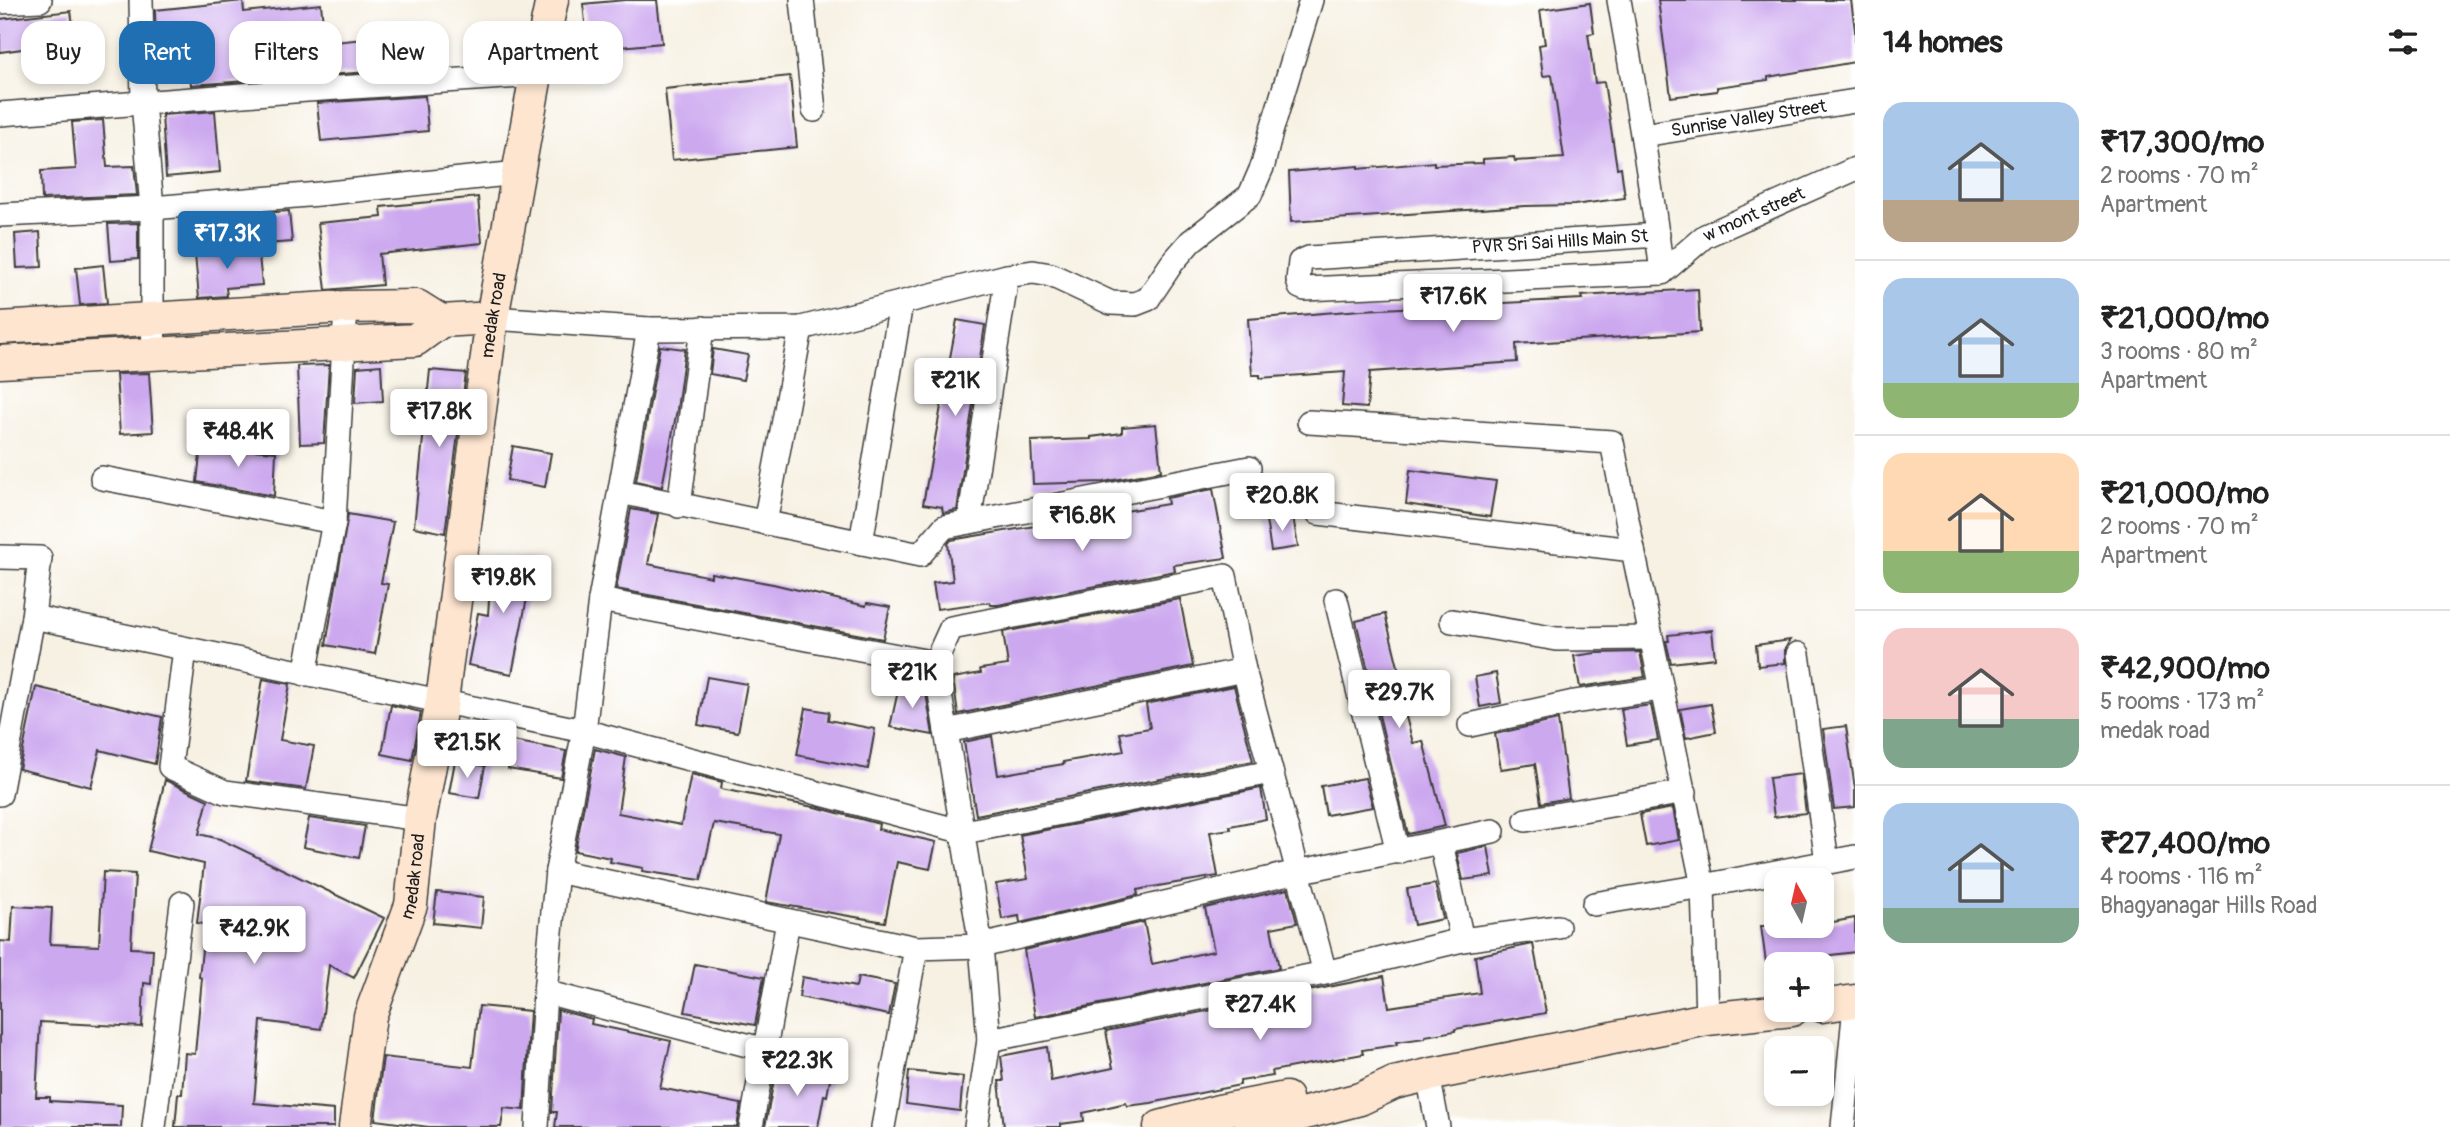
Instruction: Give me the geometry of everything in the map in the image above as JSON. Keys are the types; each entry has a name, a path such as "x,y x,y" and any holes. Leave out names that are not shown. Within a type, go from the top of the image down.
{"street":[{"path":"0,2 40,0"},
{"path":"141,0 143,102 152,208 152,318 155,353"},
{"name":"medak road","path":"548,21 552,0"},
{"path":"802,0 814,110"},
{"path":"0,362 415,340 441,321 492,318 649,330 800,328 1032,272 1051,275 1111,303 1135,304 1148,299 1172,263 1191,241 1250,195 1263,165 1311,0"},
{"name":"PVR Sri Sai Hills Main St","path":"1619,0 1643,135 1658,235 1662,273 1305,289 1300,287 1298,280 1300,262 1309,258 1658,235"},
{"path":"0,114 463,80"},
{"name":"medak road","path":"355,1127 370,1016 411,905 420,819 442,701 492,318 534,84"},
{"name":"Sunrise Valley Street","path":"1643,135 1855,101"},
{"name":"w mont street","path":"1662,273 1705,236 1855,169"},
{"path":"0,215 152,208 518,173"},
{"path":"969,522 1007,276"},
{"path":"861,543 901,303"},
{"path":"0,328 346,307 417,306 441,321"},
{"path":"305,674 334,523 346,307"},
{"path":"679,506 702,328"},
{"path":"765,523 800,328"},
{"path":"537,1127 545,992 557,871 584,731 600,600 649,330"},
{"path":"1309,422 1612,442 1703,886 1707,1019"},
{"path":"620,492 920,555 944,527 1249,468"},
{"path":"102,478 334,523"},
{"path":"1318,513 1633,550"},
{"path":"0,557 40,558 33,617 0,794"},
{"path":"976,1127 989,1040 981,946 935,663 951,628 1225,576 1244,670 1325,973"},
{"path":"600,600 935,663"},
{"path":"1336,600 1398,852"},
{"path":"33,617 584,731 964,832 1271,772"},
{"path":"1452,621 1557,639 1651,638"},
{"path":"185,649 170,767 225,792 420,819"},
{"path":"1798,654 1827,862"},
{"path":"946,731 1244,670"},
{"path":"1470,724 1574,702 1661,688"},
{"path":"1526,820 1685,792"},
{"path":"557,871 916,948 981,946 1297,872 1493,831"},
{"path":"1441,843 1462,940"},
{"path":"1594,904 1855,857"},
{"path":"154,1127 182,903"},
{"path":"751,1127 788,921"},
{"path":"989,1040 1325,973 1462,940 1558,927"},
{"path":"883,1127 916,948"},
{"path":"545,992 766,1050"},
{"path":"1834,1005 1855,1003 1843,1127"},
{"path":"1160,1127 1219,1111 1353,1084 1394,1083 1707,1019 1764,1013"},
{"path":"1428,1075 1438,1127"},
{"path":"1251,1127 1360,1099 1394,1083"}],"building":[{"path":"657,0 662,43 623,47 623,21 585,21 583,4"},
{"path":"1658,0 1851,0 1855,62 1768,77 1768,80 1717,87 1717,91 1671,97"},
{"path":"243,1 244,12 321,4 323,21 229,21 229,82 215,83 215,21 155,21 155,10"},
{"path":"1590,3 1594,33 1588,34 1595,83 1604,82 1617,168 1621,167 1625,198 1574,205 1291,222 1289,172 1434,162 1434,165 1483,163 1483,159 1514,157 1515,161 1564,158 1552,75 1543,76 1539,45 1545,44 1540,10"},
{"path":"71,11 72,21 21,21 21,49 0,52 0,19"},
{"path":"356,40 356,73 342,74 342,41"},
{"path":"790,76 797,147 672,160 665,89"},
{"path":"425,96 428,131 321,141 317,103"},
{"path":"215,111 220,172 166,177 162,115"},
{"path":"103,120 107,167 134,166 137,195 42,199 41,171 76,169 72,122"},
{"path":"478,197 482,243 379,254 382,285 326,290 318,223 382,217 381,207"},
{"path":"289,211 292,242 265,244 262,213"},
{"path":"138,223 138,259 111,261 108,224"},
{"path":"40,232 42,267 17,268 15,234"},
{"path":"258,246 262,285 226,288 227,296 199,298 195,254"},
{"path":"103,265 107,303 80,305 76,268"},
{"path":"1698,289 1700,332 1516,344 1517,362 1370,372 1367,408 1342,406 1345,372 1260,378 1260,375 1252,375 1248,319 1361,310 1582,299 1581,296"},
{"path":"957,320 985,325 957,510 943,513 942,507 923,504"},
{"path":"660,346 685,349 677,410 662,487 636,481"},
{"path":"713,349 748,355 743,380 710,374"},
{"path":"329,365 324,443 300,444 297,366"},
{"path":"381,365 383,401 355,403 357,367"},
{"path":"430,370 466,373 445,533 414,527"},
{"path":"149,373 153,432 120,434 116,374"},
{"path":"1156,424 1161,471 1104,482 1033,484 1031,441 1091,439 1122,433 1122,427"},
{"path":"201,446 276,452 274,496 197,482"},
{"path":"513,446 551,453 545,487 507,480"},
{"path":"1410,470 1496,481 1490,517 1406,504"},
{"path":"1213,489 1226,558 1174,565 1175,571 998,605 991,605 990,602 937,609 933,583 953,581 948,544 951,540 1168,504 1167,498"},
{"path":"631,509 658,514 648,564 711,577 711,573 773,584 866,606 867,603 890,607 883,639 616,589"},
{"path":"348,514 393,522 381,583 388,584 375,654 326,645"},
{"path":"1293,516 1298,547 1271,551 1266,520"},
{"path":"492,557 534,560 531,593 528,593 512,674 468,665 478,613 488,615"},
{"path":"1180,599 1193,666 958,714 953,678 981,673 980,669 1008,665 1003,632"},
{"path":"1385,614 1401,679 1396,680 1413,743 1423,741 1445,826 1408,834 1356,621"},
{"path":"1712,630 1715,658 1671,663 1666,641 1669,641 1668,635"},
{"path":"1790,640 1785,649 1785,663 1758,666 1756,645"},
{"path":"1640,652 1645,677 1580,687 1574,656"},
{"path":"1496,673 1501,703 1480,707 1475,677"},
{"path":"707,677 747,684 738,732 698,725"},
{"path":"263,679 290,684 280,740 314,746 306,789 246,781"},
{"path":"900,682 925,687 933,735 890,727"},
{"path":"1234,686 1253,761 976,815 964,742 992,736 998,775 1064,764 1063,762 1124,751 1120,733 1150,728 1146,704"},
{"path":"36,687 162,717 155,764 100,750 91,787 19,769"},
{"path":"1711,704 1716,732 1686,738 1680,709"},
{"path":"391,705 421,712 412,760 382,754"},
{"path":"1651,705 1658,740 1627,745 1621,709"},
{"path":"806,708 829,712 828,720 875,729 868,769 797,755"},
{"path":"1558,720 1569,798 1541,803 1535,764 1501,769 1495,734"},
{"path":"1846,726 1855,807 1834,809 1823,729"},
{"path":"513,741 566,751 561,778 508,769"},
{"path":"595,749 626,757 618,813 681,825 691,774 722,782 721,789 819,808 879,824 878,829 936,842 930,869 897,862 885,922 766,902 779,834 714,823 701,880 642,871 643,868 610,862 611,858 575,851"},
{"path":"455,761 485,766 479,798 449,793"},
{"path":"1801,774 1806,813 1774,817 1769,778"},
{"path":"1365,778 1373,807 1326,815 1321,786"},
{"path":"165,780 208,800 199,834 220,839 384,918 354,978 329,965 321,1029 261,1021 254,1103 334,1110 334,1127 175,1127 178,1094 182,1094 185,1053 195,1054 205,924 197,923 204,864 148,851"},
{"path":"1261,788 1266,819 1210,832 1218,876 1137,890 1138,895 1020,923 1019,916 1002,919 996,884 1028,879 1020,835"},
{"path":"1673,808 1679,840 1646,846 1640,814"},
{"path":"309,818 365,826 359,858 303,847"},
{"path":"1488,846 1493,876 1463,880 1457,853"},
{"path":"103,872 135,874 131,948 153,949 151,984 144,983 142,1027 40,1022 36,1097 50,1097 50,1101 122,1105 121,1127 0,1127 0,941 11,942 13,906 52,908 50,944 99,946"},
{"path":"1435,884 1443,919 1414,925 1407,889"},
{"path":"1288,889 1297,923 1271,928 1279,968 1035,1017 1024,950 1144,922 1152,964 1214,951 1205,908"},
{"path":"437,892 484,897 481,928 433,923"},
{"path":"1855,918 1855,952 1834,955 1834,952 1765,952 1761,926 1764,926 1764,938 1834,938 1834,922"},
{"path":"1533,944 1546,1013 1455,1029 1425,1038 1396,1042 1397,1045 1362,1050 1363,1054 1272,1071 1273,1076 1240,1081 1240,1085 1151,1103 1127,1106 1126,1103 1083,1113 1084,1121 1061,1124 1061,1127 1004,1127 999,1081 1004,1081 1001,1056 1047,1047 1051,1081 1113,1068 1106,1031 1384,976 1389,1007 1480,993 1475,956"},
{"path":"695,964 764,977 755,1025 685,1012"},
{"path":"802,977 856,987 858,977 895,984 889,1015 799,997"},
{"path":"479,1006 530,1011 524,1110 504,1108 501,1127 429,1127 375,1120 383,1057 472,1067"},
{"path":"558,1010 592,1019 591,1024 671,1041 660,1088 741,1104 737,1127 555,1127 557,1112 552,1112"},
{"path":"777,1064 831,1074 818,1127 765,1127"},
{"path":"909,1071 963,1077 960,1111 906,1104"}]}
